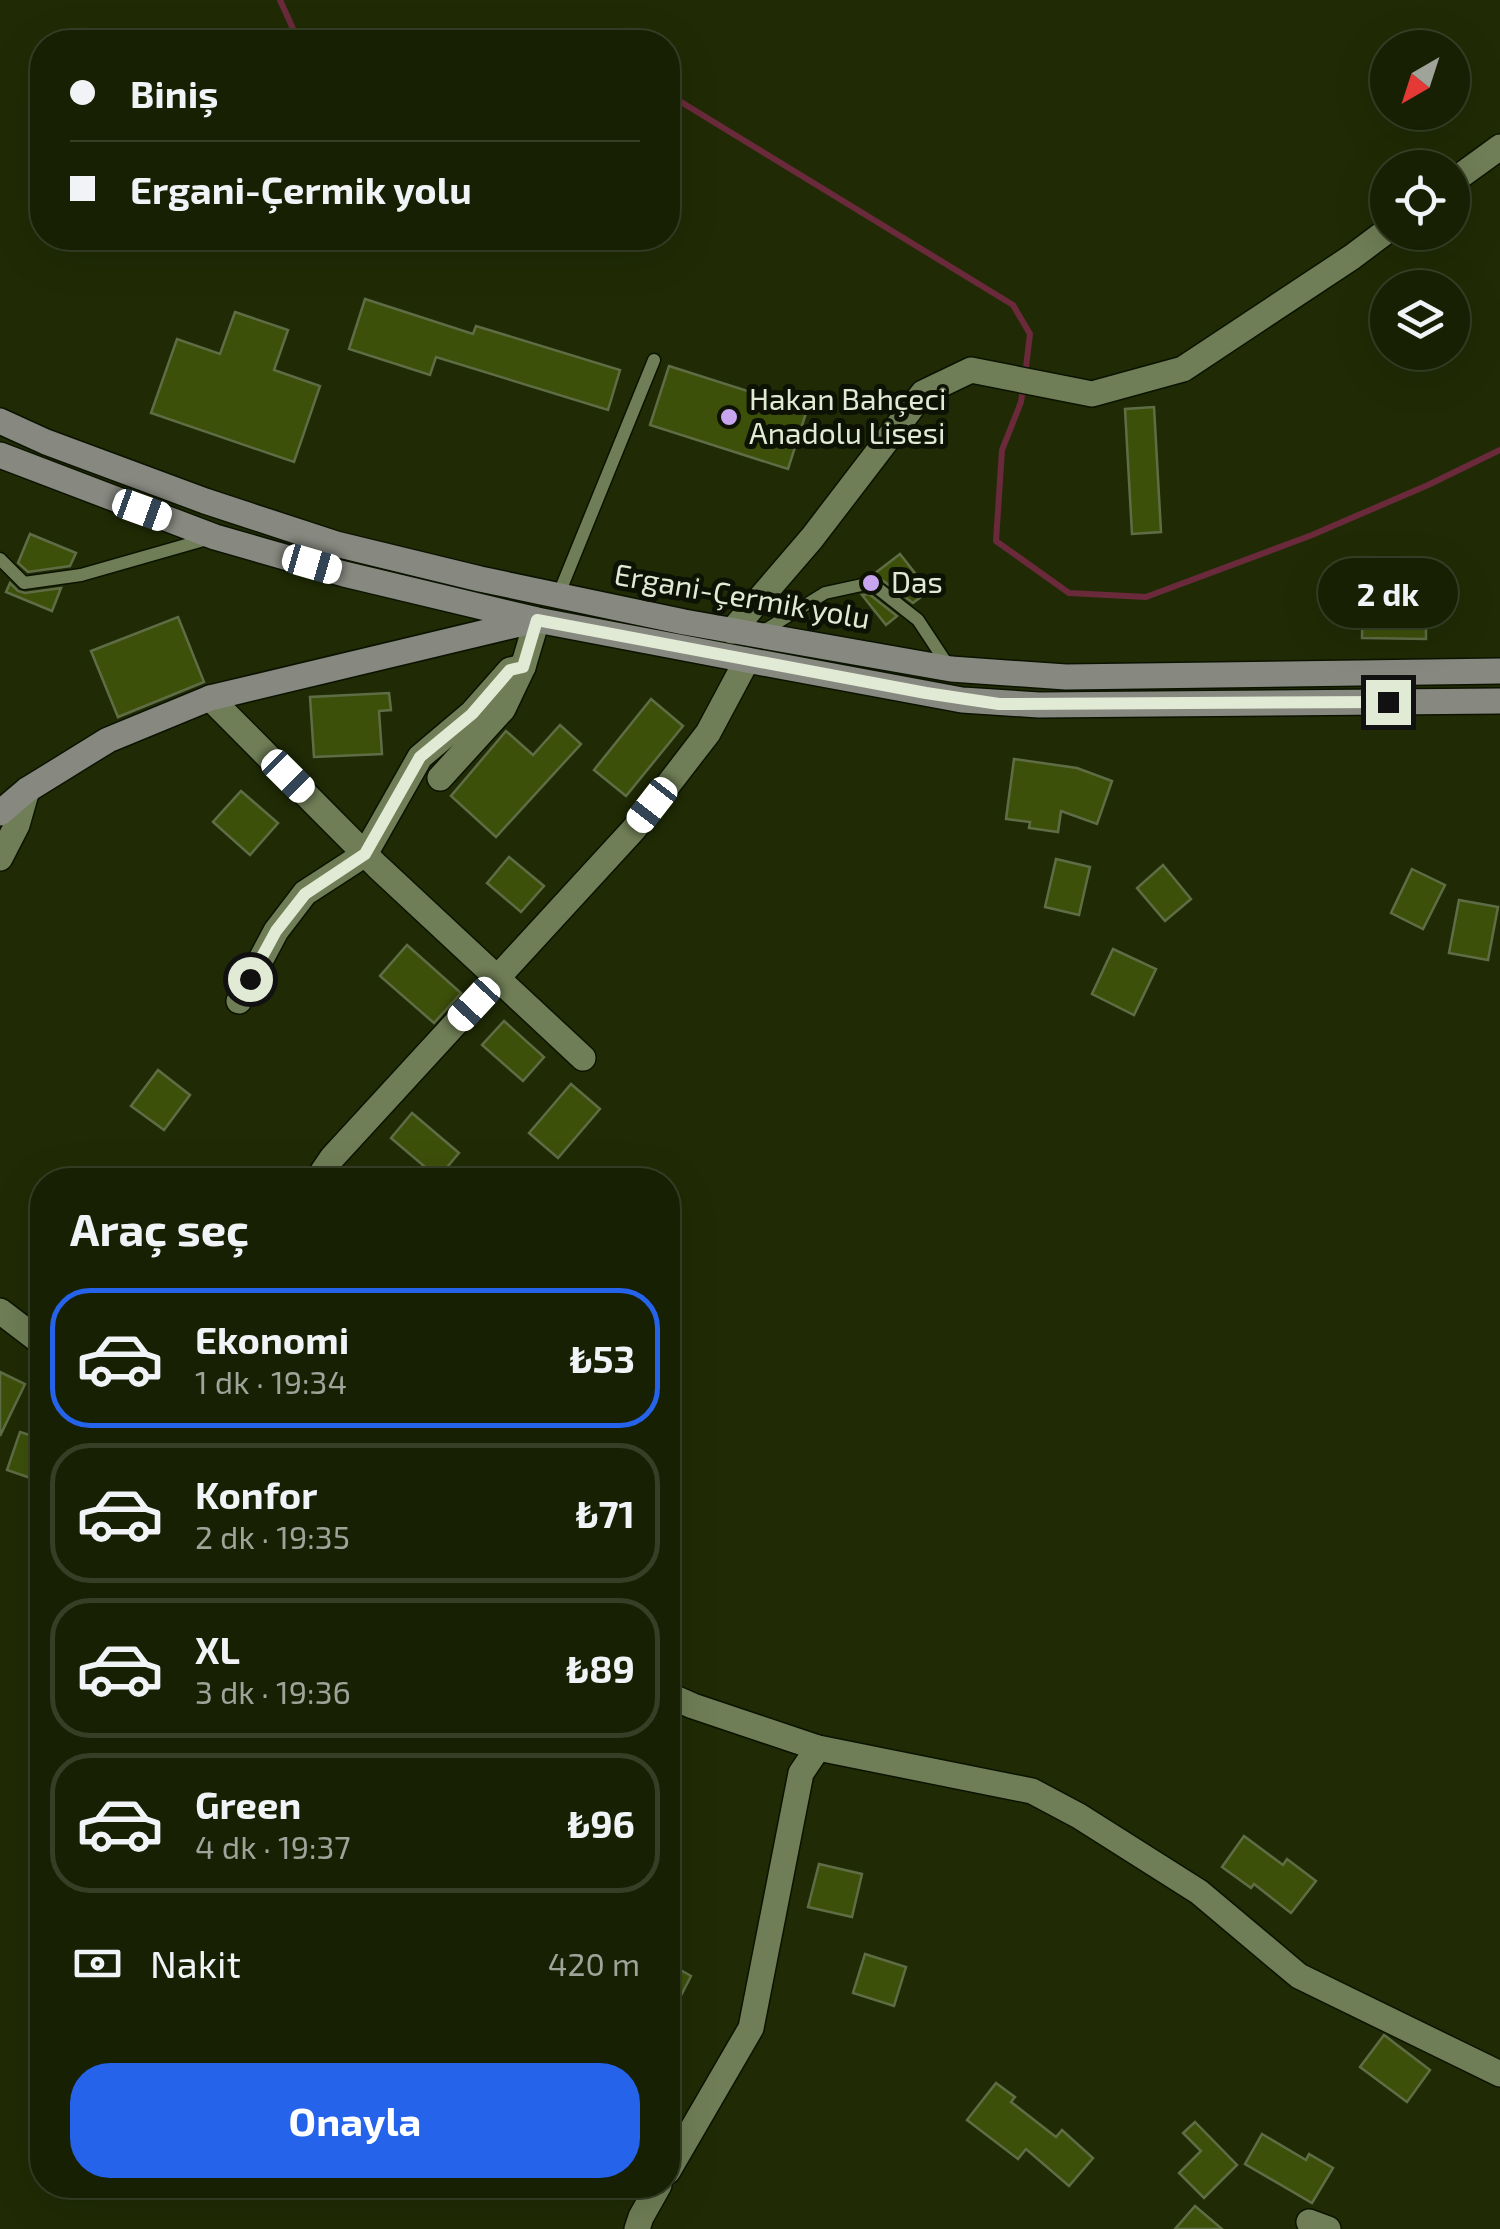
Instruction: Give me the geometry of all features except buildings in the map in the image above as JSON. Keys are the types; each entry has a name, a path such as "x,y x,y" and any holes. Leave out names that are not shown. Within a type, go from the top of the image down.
{"main road":[{"name":"Ergani-Çermik yolu","path":"0,422 188,494 336,544 558,596 951,669 1066,677 1500,670"},
{"name":"Ergani-Çermik yolu","path":"0,455 214,537 344,574 537,620 962,700 999,704 1500,701"},
{"path":"0,813 27,790 108,740 210,698 537,620"}],"street":[{"path":"1470,169 1500,147"},
{"path":"745,633 923,393 971,370 1092,394 1183,369 1370,244"},
{"path":"440,778 502,709 523,667 537,620"},
{"path":"325,1168 634,829 708,733 747,660"},
{"path":"239,1001 276,931 305,894 365,854 420,757 472,714 510,670 523,667"},
{"path":"210,698 365,854 583,1058"},
{"path":"0,858 17,826 27,790"},
{"path":"0,1311 30,1334"},
{"path":"680,1700 818,1748 1032,1791 1199,1892 1299,1976 1500,2074"},
{"path":"680,2150 751,2028 800,1773 818,1748"},
{"path":"637,2229 652,2198"}],"lane":[{"path":"558,596 654,360"},
{"path":"0,559 24,582 81,575 214,537"},
{"path":"745,633 826,593 871,584 918,620 951,669"}],"waterway":[{"path":"280,0 294,30"},
{"path":"680,101 1013,305 1030,334 1025,375"},
{"path":"1023,387 1002,450 996,541 1069,593 1146,597 1312,535 1500,450"}],"place":[{"name":"Hakan Bahçeci Anadolu Lisesi","path":"729,417"},
{"name":"Das","path":"871,583"}],"route":[{"path":"250,979 276,931 305,894 365,854 420,757 472,714 510,670 523,667 537,620 999,704 1388,702"}]}
